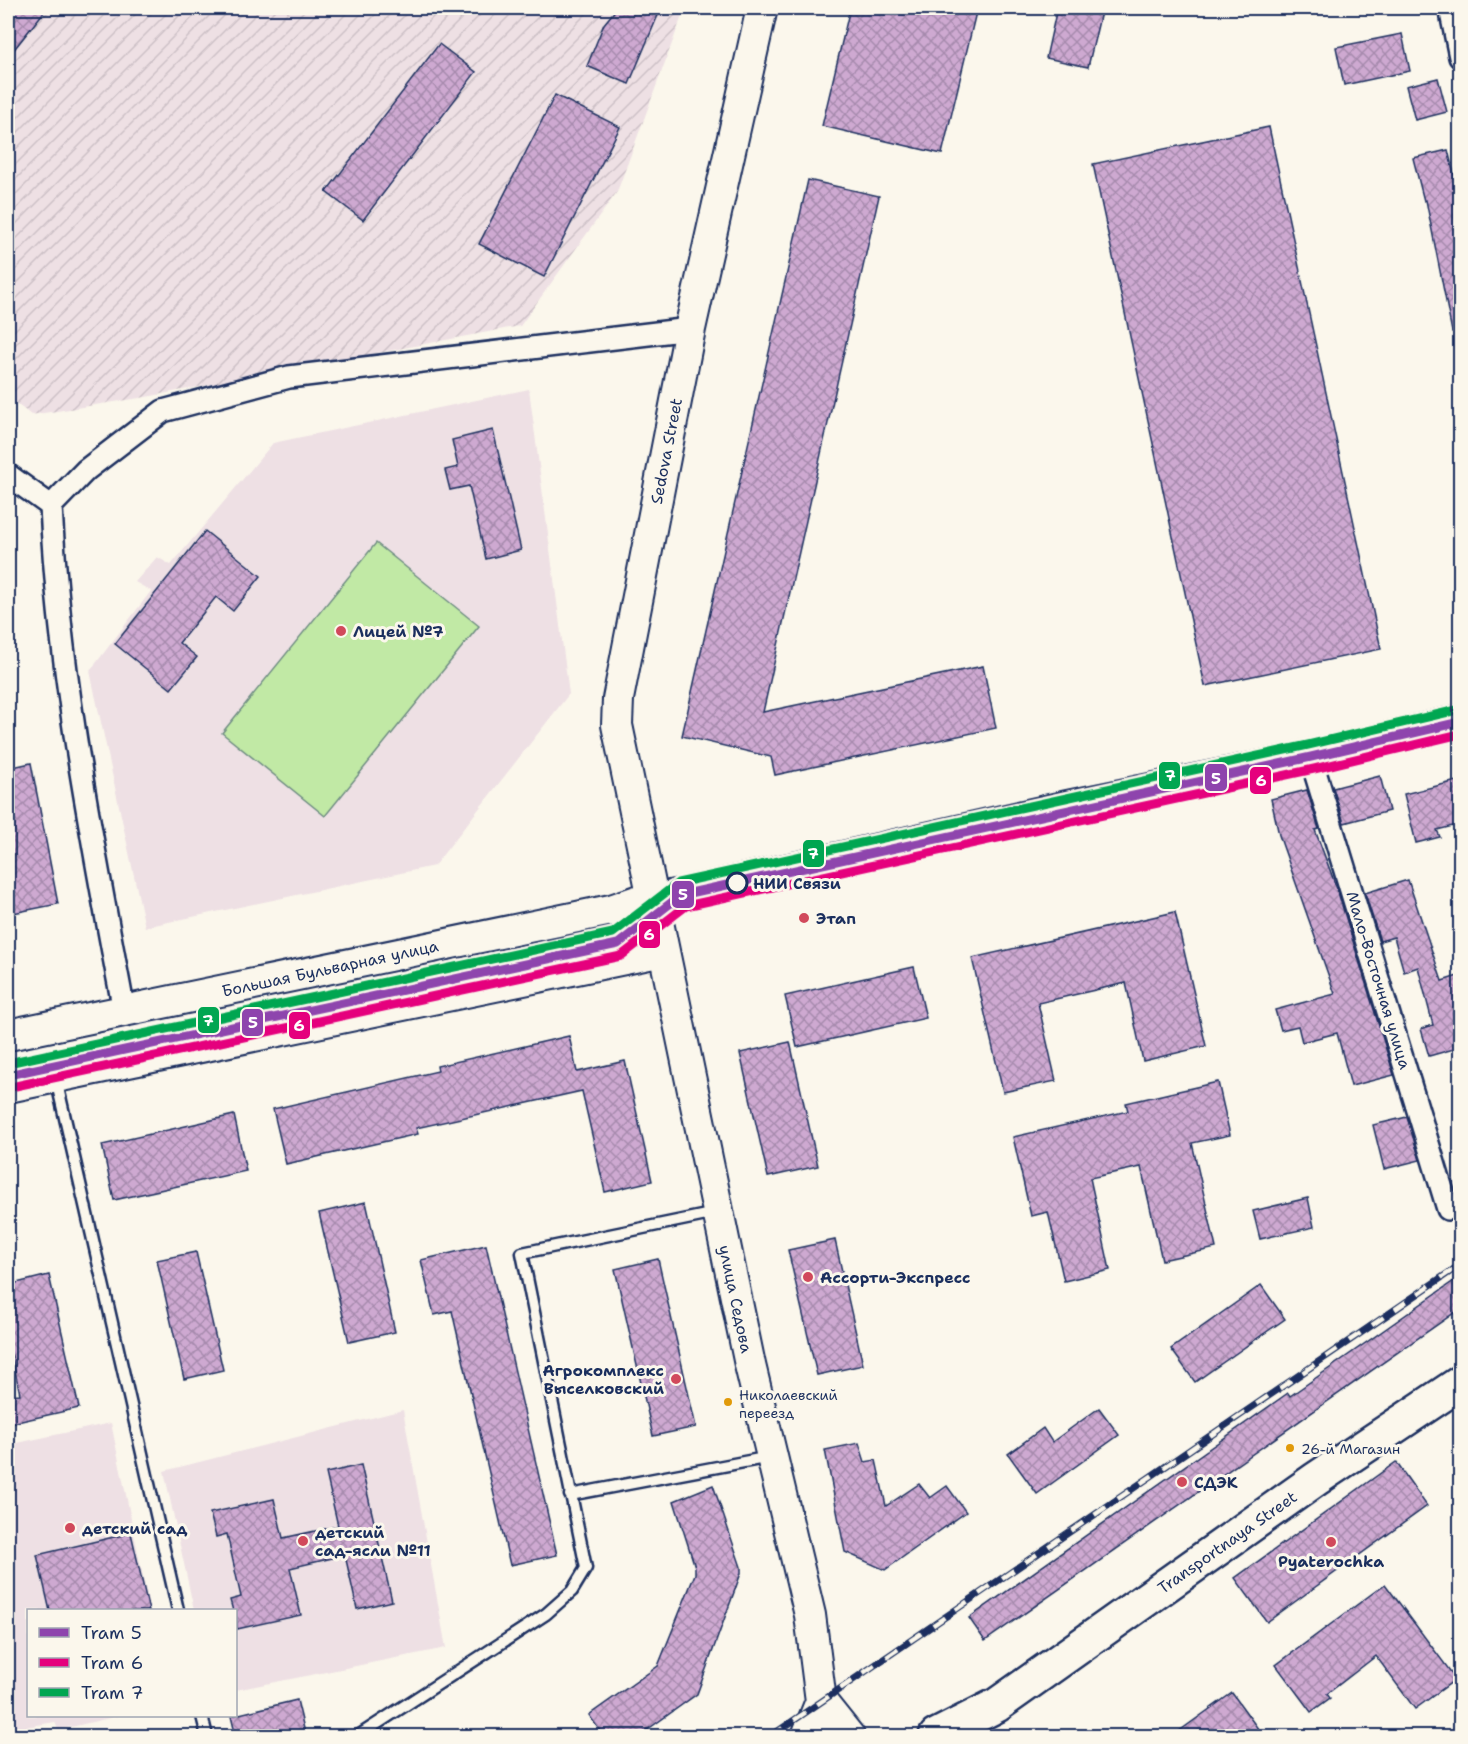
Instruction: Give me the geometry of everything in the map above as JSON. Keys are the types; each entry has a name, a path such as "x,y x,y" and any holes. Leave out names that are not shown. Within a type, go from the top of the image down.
{"main road":[{"name":"Sedova Street","path":"652,896 617,725 618,699 690,329 762,8"},
{"name":"улица Седова","path":"652,896 750,1365 810,1615 821,1701 807,1737"},
{"name":"Большая Бульварная улица","path":"9,1030 124,1011 611,910 652,896"},
{"path":"8,1087 254,1034 663,951"},
{"name":"Transportnaya Street","path":"997,1705 1316,1479 1461,1383"},
{"path":"821,1701 849,1737"},
{"path":"936,1737 997,1705"},
{"path":"976,1737 997,1705"}],"street":[{"path":"1455,20 1461,57"},
{"path":"124,1011 85,798 55,573 51,506 86,470 163,411 289,377 690,329"},
{"path":"8,475 51,506"},
{"path":"652,896 1067,802 1309,752 1461,716"},
{"name":"Мало-Восточная улица","path":"1309,752 1448,1209"}],"lane":[{"path":"56,1077 178,1609"},
{"path":"358,1737 546,1614 572,1590 586,1568 522,1253 718,1212"},
{"path":"570,1495 772,1456"},
{"path":"202,1717 207,1737"}],"shaded area":[{"path":"8,8 685,8 617,192 520,326 146,397 31,415 8,397"},
{"name":"Лицей №7","path":"529,389 569,694 434,866 145,927 90,671 151,591 135,582 157,557 171,565 273,443"},
{"name":"детский сад-ясли №11","path":"403,1410 446,1648 237,1690 237,1609 194,1609 164,1471"},
{"name":"детский сад","path":"111,1423 150,1609 27,1609 27,1717 114,1717 58,1730 55,1722 8,1730 8,1445"}],"green space":[{"path":"376,543 479,626 325,816 222,733"}],"building":[{"path":"8,8 47,8 8,57"},
{"path":"617,8 661,8 629,84 587,66 604,24"},
{"path":"850,8 977,8 942,154 822,126"},
{"path":"1057,8 1102,8 1088,67 1046,58"},
{"path":"1402,34 1410,71 1344,85 1336,47"},
{"path":"439,44 476,72 363,220 326,192"},
{"path":"1438,78 1447,112 1415,120 1406,86"},
{"path":"555,95 620,127 544,277 479,244"},
{"path":"1269,127 1381,649 1205,686 1093,164"},
{"path":"1448,150 1461,202 1461,331 1452,332 1426,200 1424,201 1413,158"},
{"path":"808,180 879,196 763,712 983,666 996,728 775,775 771,757 682,736"},
{"path":"493,430 521,550 486,559 469,486 450,490 445,470 458,467 452,440"},
{"path":"205,531 261,576 233,611 216,597 179,643 197,657 171,689 115,644"},
{"path":"31,763 58,904 8,914 8,768"},
{"path":"1380,776 1389,811 1344,823 1333,788"},
{"path":"1461,780 1461,824 1437,830 1440,837 1416,843 1404,794"},
{"path":"1307,790 1319,829 1315,830 1337,889 1394,1075 1351,1086 1337,1033 1302,1042 1298,1026 1281,1030 1275,1010 1335,994 1279,835 1271,799"},
{"path":"1408,880 1442,981 1461,975 1461,1011 1453,1013 1461,1038 1461,1047 1429,1056 1421,1029 1433,1025 1418,967 1404,972 1394,937 1380,941 1365,893"},
{"path":"1175,912 1206,1046 1143,1061 1126,983 1038,1003 1056,1081 1003,1092 972,958"},
{"path":"914,967 926,1018 797,1047 785,996"},
{"path":"569,1036 577,1072 625,1061 652,1181 605,1192 582,1091 416,1128 418,1134 286,1164 273,1109 438,1071 437,1066"},
{"path":"790,1042 818,1166 768,1177 740,1053"},
{"path":"1218,1082 1230,1135 1192,1143 1216,1248 1162,1260 1141,1167 1090,1178 1110,1270 1064,1281 1048,1212 1031,1216 1013,1137 1128,1111 1126,1103"},
{"path":"234,1115 246,1171 114,1200 102,1145"},
{"path":"1407,1117 1420,1160 1384,1169 1373,1125"},
{"path":"1308,1198 1314,1227 1260,1239 1253,1211"},
{"path":"366,1202 395,1332 349,1342 319,1213"},
{"path":"835,1240 863,1365 817,1375 788,1250"},
{"path":"486,1245 557,1555 510,1565 452,1311 434,1315 421,1260"},
{"path":"196,1252 223,1370 184,1379 157,1260"},
{"path":"658,1259 696,1427 653,1436 615,1269"},
{"path":"49,1275 79,1408 8,1424 8,1395 20,1394 8,1340 8,1285"},
{"path":"1461,1276 1461,1308 985,1641 969,1618 1288,1393 1290,1396"},
{"path":"1261,1285 1285,1319 1195,1382 1171,1349"},
{"path":"1099,1408 1119,1435 1037,1494 1008,1454 1043,1428 1052,1442"},
{"path":"859,1443 865,1462 876,1460 886,1506 919,1484 930,1498 947,1486 966,1512 885,1570 845,1552 825,1450"},
{"name":"Pyaterochka","path":"1396,1462 1427,1506 1267,1622 1235,1578"},
{"path":"361,1465 392,1601 357,1609 345,1555 290,1568 301,1615 237,1629 237,1609 232,1609 230,1600 241,1597 227,1534 216,1537 210,1513 274,1499 283,1538 338,1526 326,1473"},
{"path":"713,1485 741,1567 741,1573 697,1694 637,1737 604,1737 589,1715 658,1666 695,1574 695,1567 674,1501"},
{"path":"131,1533 149,1609 50,1609 37,1555"},
{"path":"1385,1584 1456,1679 1415,1709 1376,1656 1327,1694 1330,1698 1311,1712 1276,1665"},
{"path":"1232,1693 1264,1737 1171,1737"},
{"path":"297,1700 306,1737 236,1737 231,1717 237,1717 237,1715"}],"railway":[{"path":"771,1736 1460,1265"}],"tram line":[{"name":"7","path":"8,1063 613,933 678,883 1308,745 1457,710"},
{"name":"5","path":"8,1075 618,944 681,895 1311,757 1460,722"},
{"name":"6","path":"11,1087 621,956 686,906 1314,769 1460,734"}],"place":[{"name":"Лицей №7","path":"341,631"},
{"name":"НИИ Связи","path":"737,883"},
{"name":"Этап","path":"804,918"},
{"name":"Ассорти-Экспресс","path":"808,1277"},
{"name":"Агрокомплекс Выселковский","path":"676,1379"},
{"name":"Николаевский переезд","path":"728,1402"},
{"name":"26-й Магазин","path":"1290,1448"},
{"name":"СДЭК","path":"1182,1482"},
{"name":"детский сад","path":"70,1528"},
{"name":"детский сад-ясли №11","path":"303,1541"},
{"name":"Pyaterochka","path":"1331,1542"}]}
